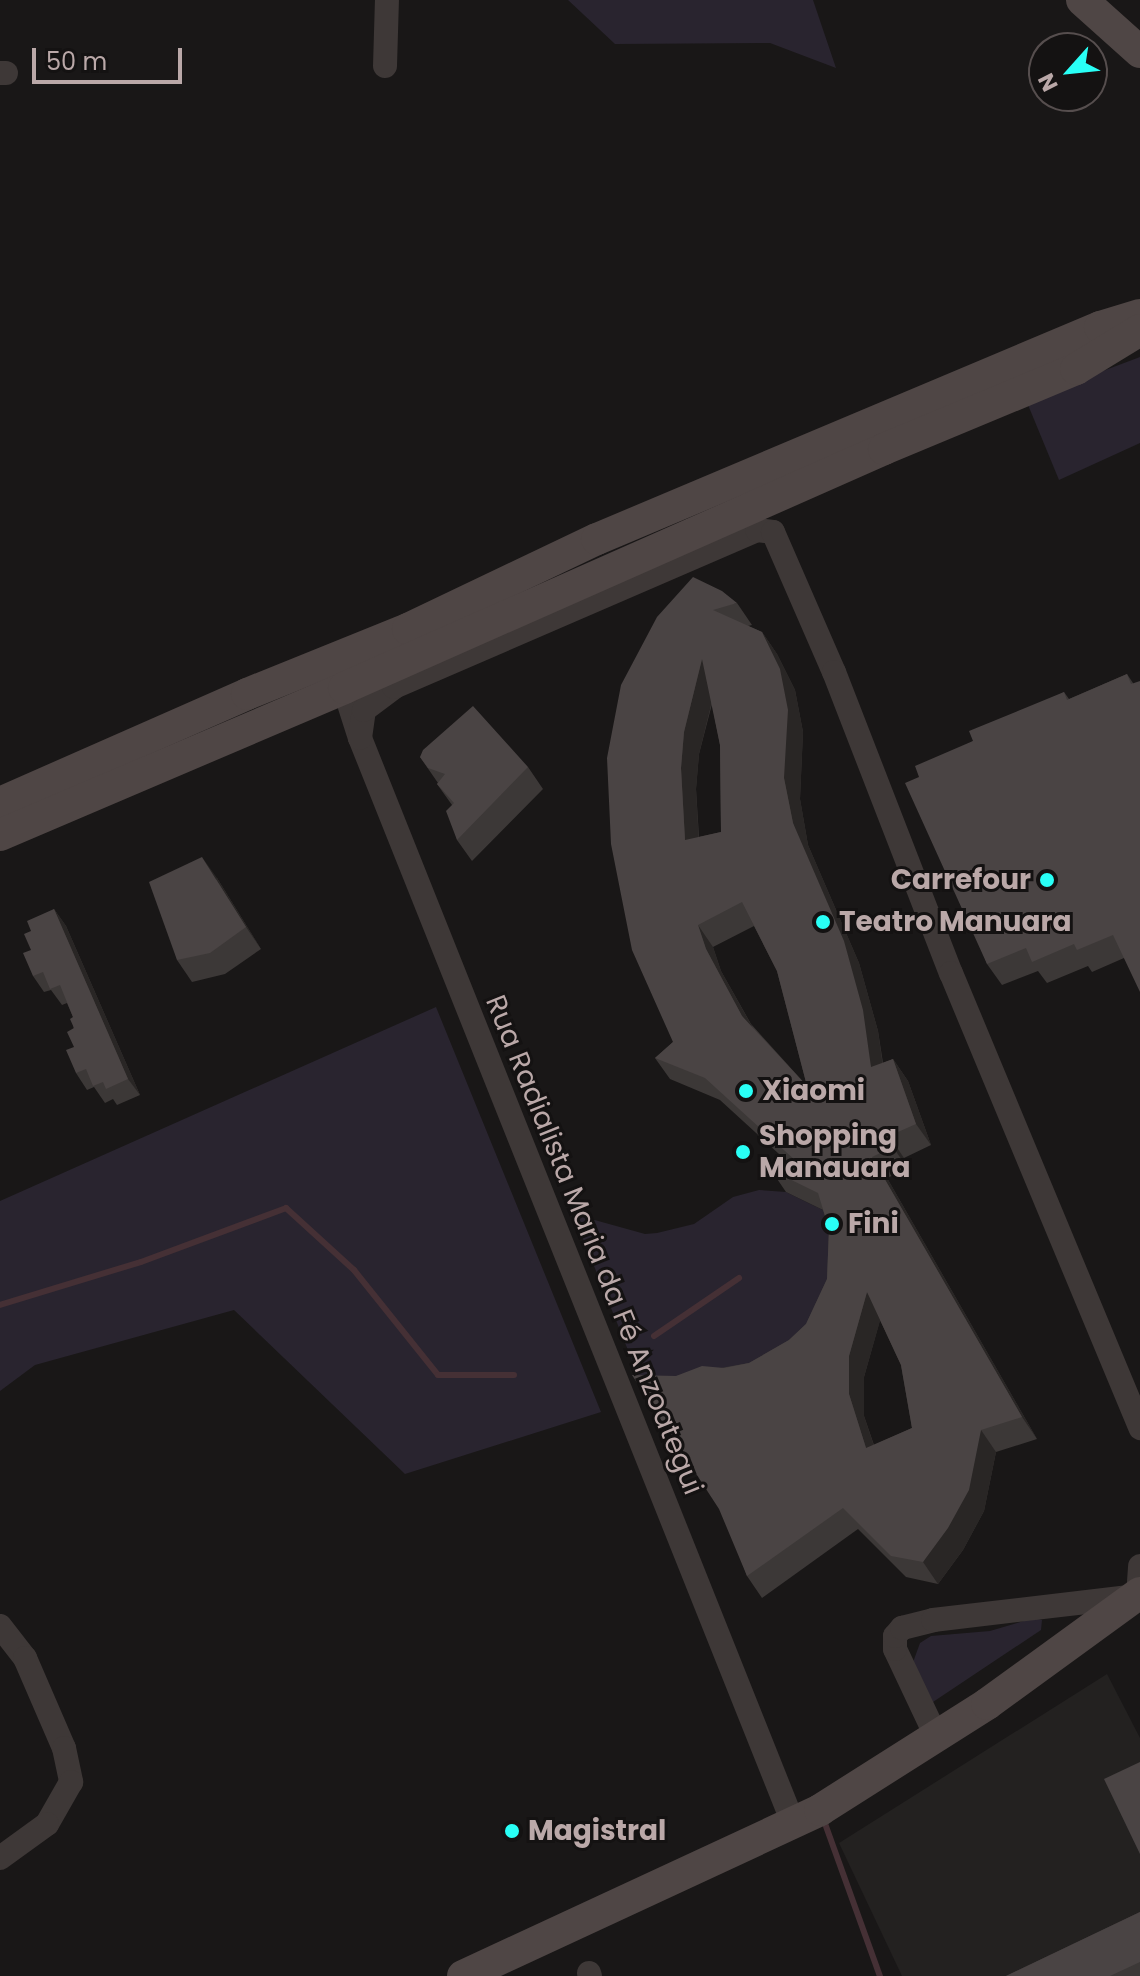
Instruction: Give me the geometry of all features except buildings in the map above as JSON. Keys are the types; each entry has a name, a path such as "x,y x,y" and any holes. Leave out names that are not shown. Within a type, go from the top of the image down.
{"main road":[{"path":"1082,0 1140,52"},
{"path":"0,803 247,694 408,629 597,539 1100,327 1140,315"},
{"path":"1076,369 1140,330"},
{"path":"0,835 344,688 884,449 1076,369 1140,348"},
{"path":"524,609 560,617"},
{"path":"441,667 457,638"},
{"path":"463,1976 793,1823 848,1794 937,1738 1109,1620 1139,1585"}],"street":[{"path":"385,66 387,0"},
{"path":"360,738 364,710 375,699 441,667 761,529 773,532 789,563 957,988 1140,1428"},
{"name":"Rua Radialista Maria da Fé Anzoategui","path":"344,688 360,738 793,1823"},
{"path":"937,1738 895,1649 895,1636 902,1628 1139,1585"},
{"path":"0,1626 25,1658 64,1748 71,1782 47,1824 0,1858"}],"shaded area":[{"path":"568,0 813,0 836,68 770,43 615,44"},
{"path":"1140,357 1140,443 1059,480 1026,400"},
{"path":"436,1007 601,1412 405,1474 234,1310 35,1365 0,1391 0,1201"},
{"path":"759,1190 786,1192 833,1215 821,1345 647,1397 573,1214 645,1234 657,1233 694,1224 733,1197"},
{"path":"1034,1618 1042,1620 1041,1630 933,1702 912,1665 920,1643 931,1636 990,1631"},
{"path":"1107,1674 1140,1738 1140,1976 902,1976 839,1843"}],"waterway":[{"path":"0,1305 141,1262 286,1208 354,1270 438,1375 514,1375"},
{"path":"654,1336 739,1278"},
{"path":"823,1818 880,1976"}],"place":[{"name":"Carrefour","path":"1047,880"},
{"name":"Teatro Manuara","path":"823,922"},
{"name":"Xiaomi","path":"746,1091"},
{"name":"Shopping Manauara","path":"743,1152"},
{"name":"Fini","path":"832,1224"},
{"name":"Magistral","path":"512,1831"}]}
